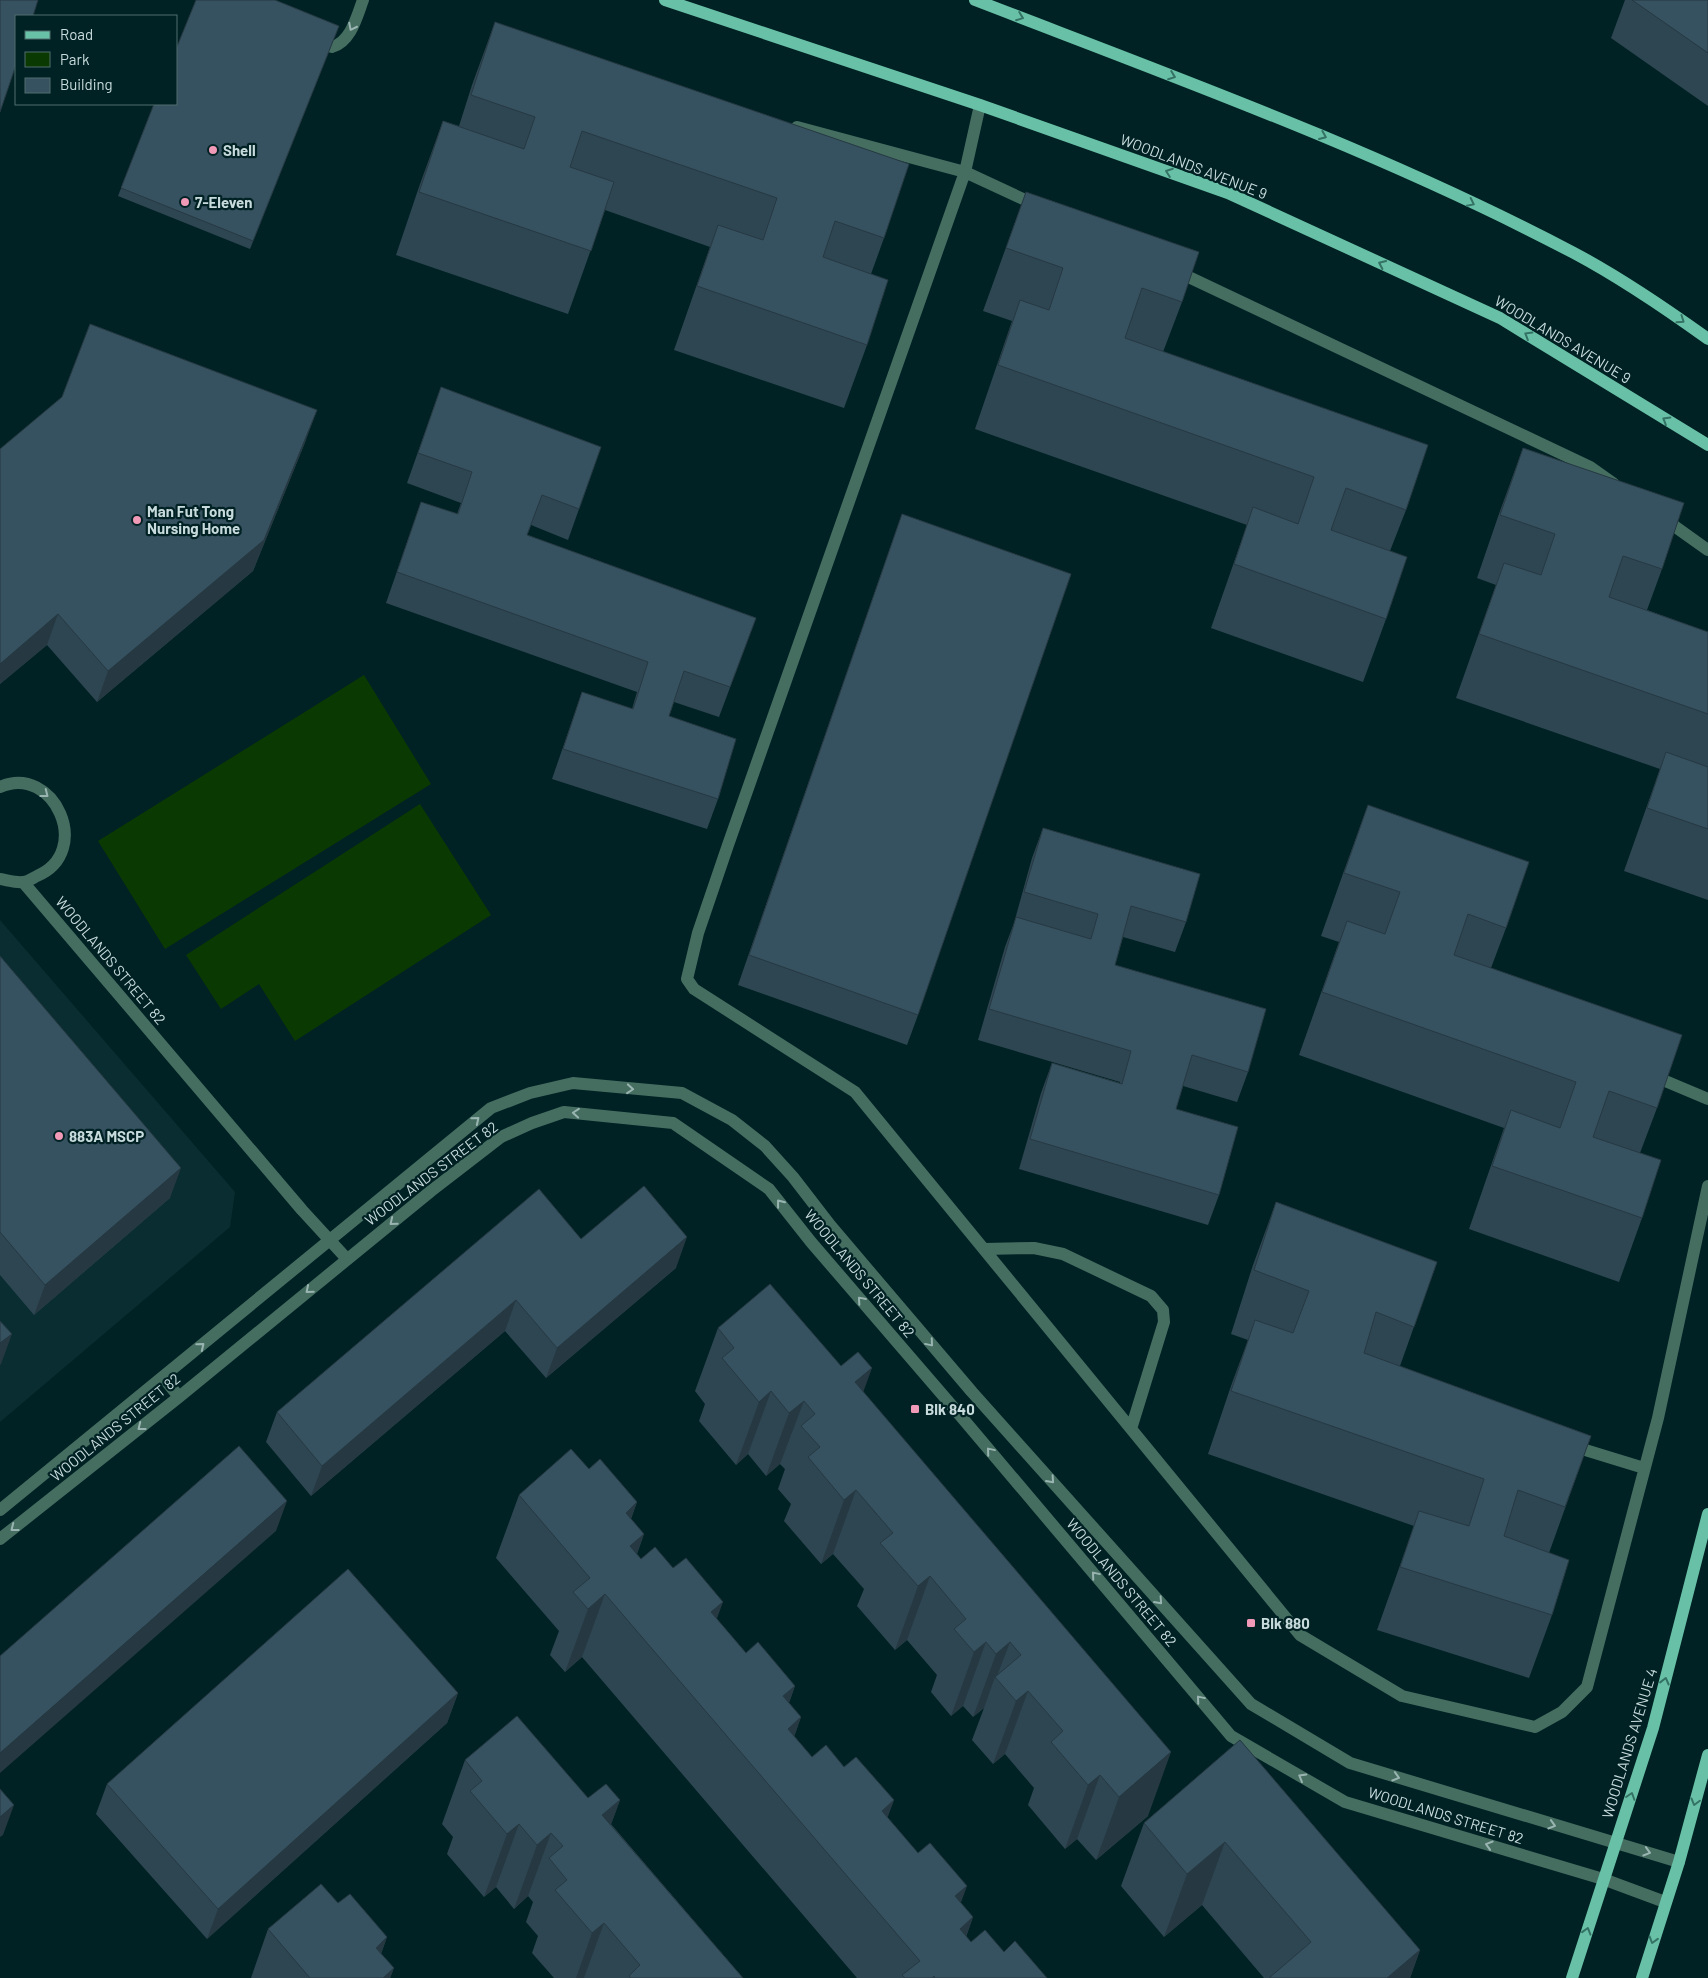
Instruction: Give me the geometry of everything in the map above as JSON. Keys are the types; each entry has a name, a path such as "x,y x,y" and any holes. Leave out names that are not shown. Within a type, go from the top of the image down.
{"main road":[{"name":"WOODLANDS AVENUE 9","path":"665,0 980,104 1228,193 1500,318 1708,445"},
{"path":"975,0 1220,94 1392,165 1575,254 1654,301 1708,338"},
{"name":"WOODLANDS AVENUE 4","path":"1572,1978 1653,1728 1708,1514"},
{"path":"1642,1978 1679,1862 1708,1755"}],"street":[{"path":"332,47 337,45 351,30 362,0"},
{"path":"980,104 965,172 698,933 687,978 694,989 854,1092 1300,1635 1402,1696 1534,1727 1562,1712 1588,1687 1658,1418 1708,1186"},
{"path":"788,124 965,172 1046,210"},
{"path":"1163,265 1590,467 1622,489"},
{"path":"1653,511 1708,550"},
{"path":"0,786 9,783 35,786 55,802 65,826 63,852 47,872 23,882 0,879"},
{"name":"WOODLANDS STREET 82","path":"23,882 302,1210 330,1240"},
{"path":"1636,1069 1708,1099"},
{"name":"WOODLANDS STREET 82","path":"0,1510 491,1108 530,1093 573,1083 682,1094 732,1120 764,1146 972,1392 1251,1704 1350,1763 1679,1862"},
{"name":"WOODLANDS STREET 82","path":"0,1539 501,1137 532,1123 564,1112 673,1122 769,1189 810,1242 905,1350 1231,1736 1345,1802 1603,1880 1665,1902"},
{"path":"330,1240 347,1259"},
{"path":"984,1249 1034,1248 1063,1254 1151,1296 1163,1310 1164,1322 1131,1428"},
{"path":"163,1376 179,1397"},
{"path":"1559,1442 1644,1468"}],"shaded area":[{"path":"0,920 235,1192 230,1227 0,1422"}],"green space":[{"path":"364,675 431,784 165,949 98,841"},
{"path":"420,804 491,915 295,1041 259,984 221,1009 186,955"}],"building":[{"path":"0,0 38,0 33,15 15,15 15,68 0,112"},
{"name":"Shell","path":"196,0 275,0 339,26 253,241 121,188 154,105 178,105 178,44"},
{"path":"1632,0 1708,0 1708,53"},
{"path":"495,22 909,164 884,238 835,221 823,257 888,280 867,345 697,286 718,225 763,240 777,198 582,131 570,167 614,182 591,251 419,192 443,121 524,149 535,117 471,95"},
{"path":"1026,192 1199,252 1182,302 1142,288 1125,338 1428,445 1406,510 1346,488 1331,530 1407,557 1386,619 1234,564 1253,507 1298,524 1314,477 998,365 1020,300 1049,310 1063,268 1006,248"},
{"name":"Man Fut Tong Nursing Home","path":"90,324 317,410 264,540 108,671 58,614 0,664 0,449 62,397"},
{"path":"441,387 601,447 579,509 542,495 527,535 756,618 730,687 684,671 669,716 736,739 718,799 563,749 582,692 633,709 648,662 397,572 421,502 458,514 472,472 418,453"},
{"path":"1523,448 1684,503 1662,569 1623,556 1609,597 1708,632 1708,714 1479,634 1504,563 1541,575 1555,534 1500,515"},
{"path":"902,514 1071,574 918,1015 749,955"},
{"path":"1666,752 1708,767 1708,829 1647,808"},
{"path":"1368,805 1529,862 1506,928 1468,914 1454,955 1682,1035 1657,1108 1609,1091 1593,1137 1661,1160 1642,1218 1492,1166 1511,1110 1560,1128 1576,1082 1322,992 1347,921 1385,934 1400,892 1344,873"},
{"path":"1043,828 1200,874 1186,922 1131,906 1115,965 1266,1009 1248,1072 1192,1055 1176,1109 1238,1127 1219,1195 1030,1139 1052,1063 1122,1084 1131,1051 989,1009 1016,917 1091,939 1098,914 1024,892"},
{"name":"883A MSCP","path":"0,956 181,1168 45,1285 0,1232"},
{"path":"644,1186 687,1237 557,1348 516,1300 322,1466 277,1412 539,1189 581,1239"},
{"path":"1276,1202 1437,1262 1414,1327 1376,1312 1364,1353 1591,1436 1565,1507 1518,1490 1504,1536 1569,1560 1552,1615 1400,1567 1419,1511 1469,1526 1484,1479 1231,1391 1255,1320 1293,1333 1309,1291 1254,1270"},
{"path":"770,1284 841,1366 858,1352 872,1368 855,1382 1171,1752 1119,1797 1100,1775 1088,1785 1051,1742 1063,1731 1028,1691 1016,1701 995,1677 1021,1655 1010,1642 996,1654 986,1642 974,1652 954,1629 966,1619 930,1576 918,1586 880,1543 893,1533 856,1490 844,1500 808,1457 820,1447 801,1426 815,1414 804,1401 789,1413 771,1391 759,1402 722,1358 734,1348 718,1328"},
{"path":"0,1321 12,1334 0,1343"},
{"path":"239,1446 287,1501 0,1753 0,1656"},
{"path":"571,1449 589,1469 600,1459 637,1502 626,1513 644,1534 630,1546 641,1559 655,1547 673,1568 686,1558 723,1602 711,1612 746,1653 758,1642 795,1686 783,1696 801,1717 788,1729 812,1757 826,1745 844,1767 856,1757 894,1800 882,1811 918,1853 930,1843 967,1886 955,1896 973,1917 960,1929 971,1942 985,1930 1004,1952 1015,1941 1047,1978 935,1978 934,1976 932,1978 905,1978 902,1975 920,1961 605,1594 588,1609 573,1592 590,1578 519,1495"},
{"path":"348,1569 458,1693 218,1909 107,1784"},
{"path":"517,1716 588,1798 606,1784 620,1800 602,1815 743,1978 631,1978 629,1976 640,1965 604,1923 592,1933 555,1890 567,1880 549,1858 563,1846 551,1833 537,1845 519,1824 507,1834 470,1791 482,1781 465,1760"},
{"path":"1240,1740 1420,1950 1387,1978 1269,1978 1311,1942 1225,1842 1187,1874 1144,1823"},
{"path":"0,1789 14,1805 0,1817"},
{"path":"321,1884 338,1903 350,1894 387,1937 376,1948 394,1968 383,1978 310,1978 268,1929"}],"place":[{"name":"Shell","path":"213,150"},
{"name":"7-Eleven","path":"185,202"},
{"name":"Man Fut Tong Nursing Home","path":"137,520"},
{"name":"883A MSCP","path":"59,1136"},
{"name":"Blk 840","path":"915,1409"},
{"name":"Blk 880","path":"1251,1623"}]}
